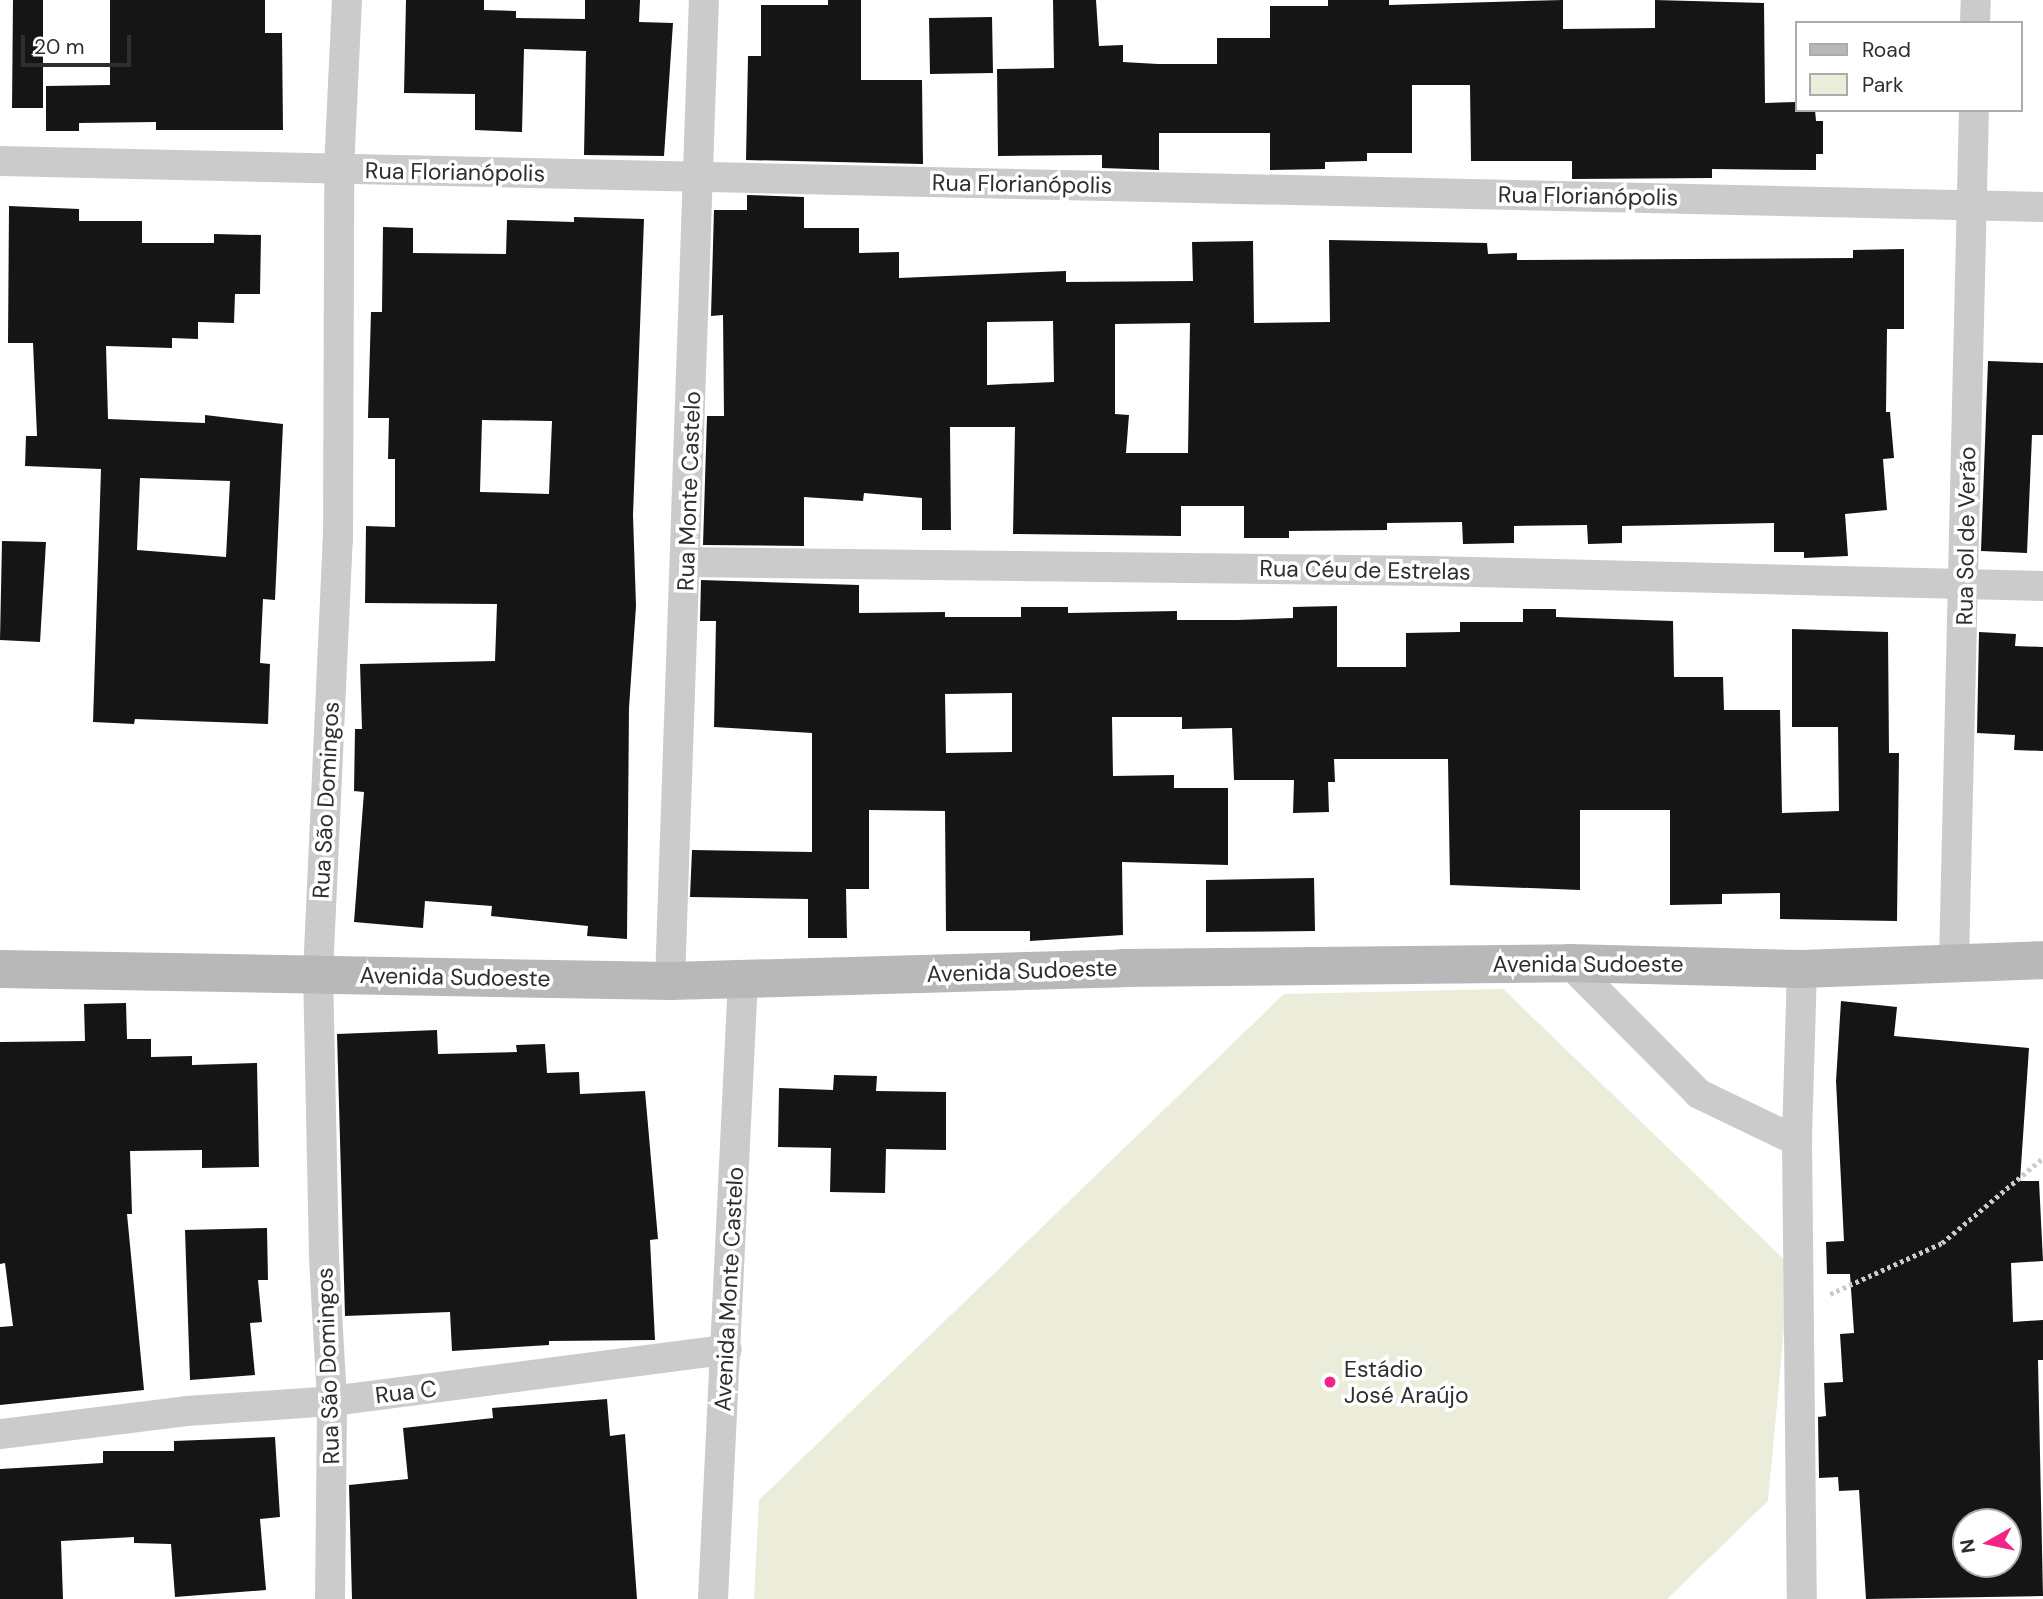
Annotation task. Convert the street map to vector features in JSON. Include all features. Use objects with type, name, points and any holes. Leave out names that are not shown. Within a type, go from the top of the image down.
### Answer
[{"type":"street","name":"Rua São Domingos","points":[[330,1599],[332,1401],[324,1256],[318,974],[338,540],[339,169],[347,0]]},
{"type":"street","name":"Rua Monte Castelo","points":[[670,981],[687,562],[704,0]]},
{"type":"street","points":[[1975,21],[1976,0]]},
{"type":"street","name":"Rua Sol de Verão","points":[[1954,962],[1966,584],[1974,112]]},
{"type":"street","name":"Rua Florianópolis","points":[[0,161],[1972,203],[2043,207]]},
{"type":"street","name":"Rua Céu de Estrelas","points":[[687,562],[1430,571],[2043,586]]},
{"type":"street","name":"Avenida Sudoeste","points":[[0,968],[670,981],[1122,968],[1569,963],[1802,969],[2043,960]]},
{"type":"street","points":[[1569,963],[1699,1094],[1797,1141]]},
{"type":"street","points":[[1802,969],[1797,1141],[1802,1599]]},
{"type":"street","name":"Avenida Monte Castelo","points":[[713,1599],[743,978]]},
{"type":"street","name":"Rua C","points":[[0,1434],[187,1411],[332,1401],[727,1350]]},
{"type":"path","points":[[1797,1308],[1942,1243],[2043,1158]]},
{"type":"green space","name":"Estádio José Araújo","points":[[1503,989],[1790,1265],[1768,1501],[1667,1599],[754,1599],[759,1500],[1284,994]]},
{"type":"building","points":[[13,0],[43,0],[43,108],[12,108]]},
{"type":"building","points":[[110,0],[265,0],[265,33],[282,33],[283,130],[156,130],[156,122],[79,123],[79,131],[46,131],[46,86],[110,85]]},
{"type":"building","points":[[406,0],[484,0],[484,10],[516,11],[516,18],[585,19],[585,0],[640,0],[639,22],[673,23],[664,156],[584,155],[586,51],[524,49],[522,132],[475,130],[475,94],[404,93]]},
{"type":"building","points":[[828,0],[861,0],[861,80],[922,80],[923,164],[746,160],[748,56],[761,56],[761,5],[828,5]]},
{"type":"building","points":[[1053,0],[1096,0],[1099,46],[1123,45],[1123,62],[1158,64],[1217,64],[1217,38],[1270,38],[1270,6],[1328,6],[1328,0],[1389,0],[1389,5],[1563,0],[1563,29],[1655,28],[1655,0],[1764,3],[1765,103],[1794,102],[1794,112],[1815,112],[1816,121],[1823,121],[1823,154],[1816,154],[1816,170],[1712,169],[1712,178],[1572,179],[1572,161],[1471,161],[1470,85],[1412,85],[1412,153],[1367,153],[1367,161],[1325,162],[1325,169],[1270,170],[1270,133],[1159,133],[1159,170],[1102,168],[1102,155],[998,156],[997,69],[1054,68]]},
{"type":"building","points":[[992,17],[993,73],[930,74],[929,18]]},
{"type":"building","points":[[747,195],[804,197],[804,228],[859,228],[859,253],[899,252],[899,278],[1066,271],[1066,282],[1193,281],[1192,242],[1253,241],[1254,323],[1330,322],[1329,240],[1487,243],[1488,254],[1517,253],[1517,260],[1853,258],[1853,250],[1904,249],[1904,329],[1887,329],[1886,412],[1890,412],[1894,458],[1883,459],[1887,510],[1845,514],[1848,556],[1804,558],[1804,552],[1774,552],[1774,523],[1622,526],[1622,543],[1588,544],[1587,525],[1514,526],[1514,543],[1463,544],[1462,522],[1387,523],[1387,530],[1289,531],[1289,538],[1244,538],[1244,506],[1181,506],[1181,536],[1013,534],[1015,427],[950,427],[951,530],[922,530],[922,498],[864,493],[863,501],[804,497],[804,546],[703,545],[707,416],[724,416],[723,315],[711,316],[714,210],[747,210]],"holes":[[[1053,321],[1054,382],[987,385],[987,322]],[[1190,323],[1188,453],[1126,453],[1129,415],[1115,414],[1115,324]]]},
{"type":"building","points":[[9,206],[79,209],[79,221],[142,221],[142,243],[214,243],[214,234],[261,235],[260,294],[235,294],[234,323],[198,322],[198,339],[172,338],[172,348],[106,346],[108,419],[205,423],[205,415],[283,424],[275,600],[263,599],[260,663],[270,664],[268,724],[135,719],[134,724],[93,722],[101,469],[25,466],[26,436],[37,436],[33,343],[8,343]],"holes":[[[140,478],[230,481],[226,557],[137,550]]]},
{"type":"building","points":[[574,217],[644,219],[633,515],[636,606],[629,708],[627,939],[587,936],[588,926],[491,916],[492,906],[425,901],[423,928],[354,922],[364,792],[354,791],[355,729],[362,729],[360,664],[495,661],[497,604],[365,603],[366,526],[395,527],[395,459],[388,459],[389,418],[368,418],[371,312],[382,312],[383,227],[413,228],[413,253],[506,254],[507,220],[574,222]],"holes":[[[482,420],[552,421],[549,494],[480,492]]]},
{"type":"building","points":[[1988,361],[2043,363],[2043,435],[2032,435],[2027,553],[1981,551]]},
{"type":"building","points":[[2,541],[46,542],[40,642],[0,640]]},
{"type":"building","points":[[701,580],[859,585],[859,613],[945,612],[945,617],[1021,617],[1021,607],[1068,607],[1068,613],[1177,611],[1177,620],[1237,620],[1293,618],[1293,607],[1337,606],[1337,667],[1406,667],[1406,633],[1460,632],[1460,622],[1523,622],[1523,609],[1556,609],[1556,617],[1673,621],[1674,677],[1723,677],[1724,710],[1780,710],[1782,813],[1839,811],[1838,727],[1792,727],[1792,629],[1888,632],[1889,753],[1899,753],[1897,921],[1780,919],[1780,893],[1722,894],[1722,904],[1670,905],[1670,810],[1580,810],[1580,890],[1450,885],[1448,759],[1334,759],[1335,782],[1328,782],[1329,812],[1293,813],[1294,780],[1234,780],[1232,728],[1182,729],[1182,717],[1112,717],[1113,776],[1174,775],[1174,788],[1228,788],[1228,865],[1122,862],[1123,935],[1030,941],[1030,931],[946,931],[945,811],[869,810],[869,889],[846,889],[847,938],[808,938],[808,899],[690,897],[692,850],[812,852],[812,733],[714,727],[716,621],[700,621]],"holes":[[[1012,693],[1012,752],[946,753],[945,694]]]},
{"type":"building","points":[[1979,632],[2016,634],[2015,646],[2043,647],[2043,751],[2014,750],[2015,735],[1977,733]]},
{"type":"building","points":[[1314,878],[1315,931],[1206,932],[1206,880]]},
{"type":"building","points":[[1841,1001],[1897,1007],[1894,1036],[2029,1048],[2020,1181],[2039,1181],[2043,1261],[2011,1263],[2013,1322],[2043,1320],[2043,1360],[2038,1360],[2043,1596],[1866,1599],[1859,1490],[1839,1491],[1838,1477],[1819,1478],[1818,1417],[1826,1416],[1824,1383],[1843,1382],[1840,1334],[1854,1333],[1850,1274],[1827,1274],[1826,1242],[1844,1241],[1836,1081]]},
{"type":"building","points":[[126,1003],[127,1039],[151,1039],[151,1057],[192,1056],[192,1065],[257,1063],[259,1167],[202,1168],[202,1150],[130,1151],[132,1214],[127,1214],[144,1390],[0,1405],[0,1327],[13,1326],[5,1263],[0,1264],[0,1042],[85,1041],[84,1004]]},
{"type":"building","points":[[437,1030],[438,1054],[517,1052],[516,1045],[545,1044],[547,1073],[579,1072],[580,1094],[645,1091],[658,1239],[650,1240],[655,1340],[549,1341],[549,1345],[452,1351],[450,1312],[345,1316],[337,1034]]},
{"type":"building","points":[[834,1075],[877,1076],[876,1091],[946,1092],[946,1150],[886,1149],[885,1193],[830,1192],[831,1148],[778,1147],[779,1088],[833,1090]]},
{"type":"building","points":[[267,1228],[268,1280],[258,1280],[262,1322],[250,1323],[255,1375],[190,1380],[185,1230]]},
{"type":"building","points":[[607,1399],[610,1436],[625,1434],[637,1599],[352,1599],[349,1485],[408,1479],[403,1428],[493,1418],[492,1408]]},
{"type":"building","points":[[275,1437],[280,1517],[260,1519],[266,1590],[175,1597],[171,1544],[134,1543],[134,1537],[61,1541],[63,1599],[0,1599],[0,1469],[103,1463],[103,1451],[174,1451],[174,1441]]},
{"type":"place","name":"Estádio José Araújo","points":[[1330,1382]]}]
